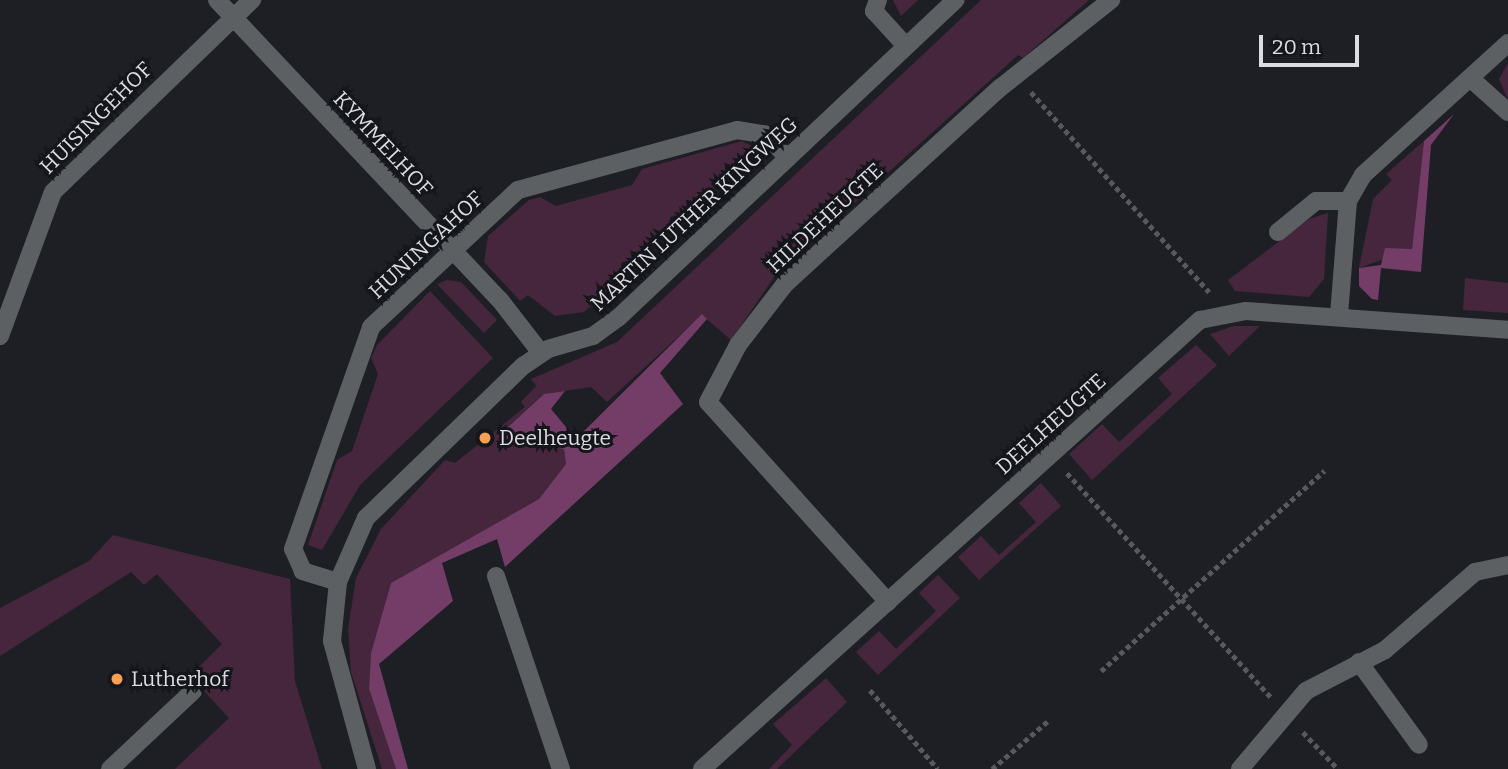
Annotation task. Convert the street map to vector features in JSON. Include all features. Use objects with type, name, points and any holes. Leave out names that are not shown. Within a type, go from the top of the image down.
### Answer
[{"type":"street","name":"KYMMELHOF","points":[[217,0],[453,251],[541,353]]},
{"type":"street","name":"HUISINGEHOF","points":[[0,336],[53,192],[252,0]]},
{"type":"street","points":[[878,0],[874,11],[906,46]]},
{"type":"street","name":"MARTIN LUTHER KINGWEG","points":[[367,769],[336,669],[338,582],[360,528],[379,503],[541,353],[610,325],[956,0]]},
{"type":"street","name":"HILDEHEUGTE","points":[[888,602],[708,402],[738,345],[785,284],[1000,88],[1019,78],[1111,0]]},
{"type":"street","points":[[1339,315],[1348,201],[1363,175],[1508,43]]},
{"type":"street","points":[[1470,78],[1508,112]]},
{"type":"street","name":"HUNINGAHOF","points":[[338,582],[303,570],[293,549],[363,342],[453,251],[518,190],[737,130],[767,135],[788,158]]},
{"type":"street","points":[[1278,232],[1316,201],[1348,201]]},
{"type":"street","points":[[0,276],[17,284]]},
{"type":"street","name":"DEELHEUGTE","points":[[702,769],[1200,320],[1223,314],[1339,315],[1508,330]]},
{"type":"street","points":[[1240,769],[1283,710],[1385,650],[1475,572],[1508,565]]},
{"type":"street","points":[[496,576],[561,769]]},
{"type":"street","points":[[1359,663],[1419,745]]},
{"type":"street","points":[[110,769],[192,691]]},
{"type":"path","points":[[1019,78],[1223,314]]},
{"type":"path","points":[[1049,455],[1338,769]]},
{"type":"path","points":[[1101,671],[1324,471]]},
{"type":"path","points":[[870,690],[938,769]]},
{"type":"path","points":[[992,769],[1049,720]]},
{"type":"shaded area","points":[[893,0],[918,0],[901,16]]},
{"type":"shaded area","points":[[981,0],[1089,0],[1023,58],[1018,55],[777,273],[731,340],[702,315],[607,402],[591,387],[544,394],[498,436],[564,449],[566,464],[539,499],[391,583],[371,653],[369,689],[396,769],[382,769],[351,672],[348,629],[356,578],[381,529],[445,460],[455,463],[525,407],[521,402],[536,386],[531,379],[617,342]]},
{"type":"shaded area","points":[[1508,63],[1508,100],[1499,79]]},
{"type":"shaded area","points":[[1454,114],[1431,145],[1421,272],[1381,268],[1378,300],[1372,299],[1359,286],[1359,268],[1381,265],[1385,248],[1412,249],[1424,141]]},
{"type":"shaded area","points":[[742,141],[758,150],[584,312],[555,316],[528,295],[520,301],[484,262],[488,236],[529,200],[540,197],[556,206],[632,185],[642,169]]},
{"type":"shaded area","points":[[1424,141],[1412,249],[1359,268],[1373,199],[1392,180],[1386,174]]},
{"type":"shaded area","points":[[1328,213],[1324,279],[1309,297],[1235,291],[1228,280],[1309,219]]},
{"type":"shaded area","points":[[1465,278],[1508,283],[1508,313],[1463,310]]},
{"type":"shaded area","points":[[447,280],[461,282],[497,320],[484,333],[437,284]]},
{"type":"shaded area","points":[[430,291],[493,358],[360,485],[322,550],[308,545],[337,460],[352,451],[378,374],[371,358],[377,345]]},
{"type":"shaded area","points":[[702,314],[707,319],[660,373],[683,404],[505,567],[497,539],[442,563],[453,601],[379,664],[408,769],[396,769],[369,689],[371,653],[391,583],[539,499],[566,464],[564,449],[497,437],[544,394],[565,391],[551,409],[576,439]]},
{"type":"shaded area","points":[[1234,326],[1260,326],[1229,356],[1210,334]]},
{"type":"shaded area","points":[[1196,345],[1217,365],[1092,480],[1069,454],[1102,424],[1119,442],[1172,394],[1158,378]]},
{"type":"shaded area","points":[[1041,483],[1061,506],[979,580],[958,557],[981,536],[999,555],[1036,522],[1019,503]]},
{"type":"shaded area","points":[[113,535],[290,579],[295,681],[322,769],[175,769],[229,718],[190,676],[222,644],[157,574],[144,585],[131,572],[0,656],[0,608],[89,561]]},
{"type":"shaded area","points":[[938,575],[960,598],[878,675],[856,652],[879,631],[896,649],[936,611],[919,593]]},
{"type":"shaded area","points":[[826,678],[847,702],[777,769],[769,769],[792,745],[773,724]]},
{"type":"place","name":"Deelheugte","points":[[485,438]]},
{"type":"place","name":"Lutherhof","points":[[117,679]]}]
